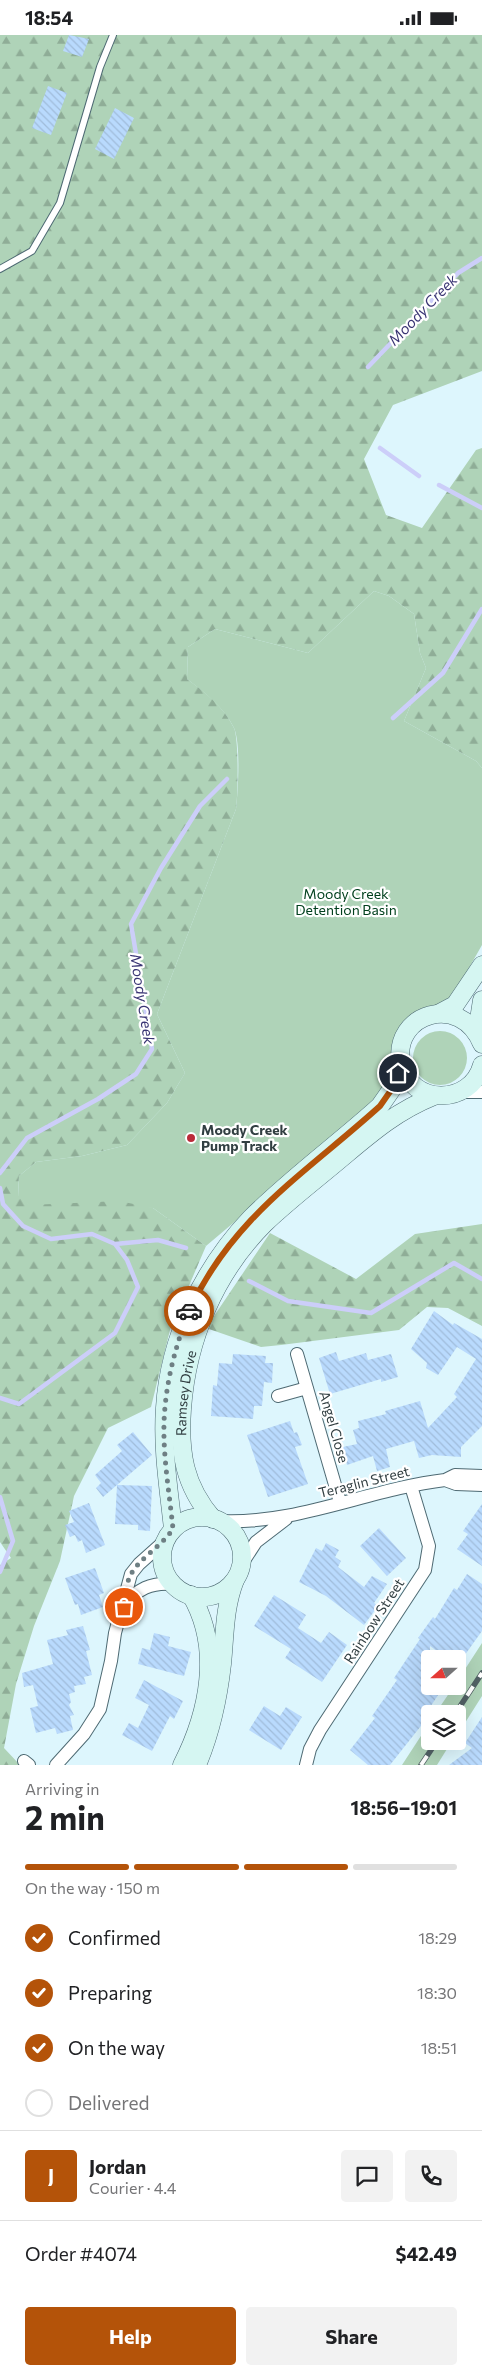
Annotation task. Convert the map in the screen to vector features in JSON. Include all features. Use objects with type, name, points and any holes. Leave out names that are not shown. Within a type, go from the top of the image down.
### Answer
[{"type":"main road","points":[[440,1013],[455,1005],[482,965]]},
{"type":"main road","points":[[480,1038],[482,1000]]},
{"type":"main road","points":[[440,1013],[461,1018],[480,1038]]},
{"type":"main road","name":"Ramsey Drive","points":[[170,1534],[164,1433],[165,1407],[178,1341],[198,1292],[213,1266],[250,1219],[380,1106],[396,1083],[401,1063],[401,1048],[405,1035],[414,1024],[426,1016],[440,1013]]},
{"type":"main road","points":[[401,1063],[405,1074],[412,1084],[434,1096]]},
{"type":"main road","points":[[461,1092],[472,1084],[482,1065]]},
{"type":"main road","name":"Ramsey Drive","points":[[216,1520],[199,1501],[188,1479],[183,1457],[181,1418],[186,1371],[212,1295],[225,1273],[247,1244],[278,1211],[395,1115],[434,1096],[448,1096],[461,1092]]},
{"type":"main road","points":[[197,1765],[212,1725],[218,1699],[227,1606],[238,1573],[241,1549],[236,1535],[216,1520],[192,1518],[170,1534],[163,1562],[166,1574],[173,1584],[190,1595],[203,1597],[215,1595],[226,1589],[238,1573]]},
{"type":"main road","points":[[182,1765],[195,1737],[205,1705],[210,1657],[208,1638],[203,1620],[190,1595]]},
{"type":"street","points":[[461,1092],[482,1092]]},
{"type":"street","name":"Angel Close","points":[[297,1354],[340,1502]]},
{"type":"street","name":"Angel Close","points":[[278,1397],[307,1388]]},
{"type":"street","name":"Teraglin Street","points":[[216,1520],[256,1522],[291,1517],[340,1502],[445,1480],[455,1475],[482,1476]]},
{"type":"street","name":"Teraglin Street","points":[[445,1480],[456,1484],[482,1485]]},
{"type":"street","name":"Rainbow Street","points":[[306,1765],[310,1749],[320,1730],[425,1569],[429,1546],[411,1486]]},
{"type":"street","name":"Teraglin Street","points":[[238,1573],[256,1542],[291,1517]]},
{"type":"street","points":[[56,1765],[84,1734],[100,1709],[115,1633],[124,1607],[131,1574],[170,1534]]},
{"type":"street","points":[[124,1607],[140,1589],[153,1585],[173,1584]]},
{"type":"lane","points":[[0,269],[32,251],[60,203],[100,67],[112,35]]},
{"type":"green space","points":[[0,35],[482,35],[482,371],[393,405],[364,459],[386,515],[422,528],[476,450],[482,448],[482,768],[476,761],[404,721],[426,668],[420,653],[414,614],[389,596],[374,591],[308,653],[215,629],[188,647],[187,679],[225,713],[234,728],[237,743],[238,780],[236,809],[157,1014],[185,1073],[167,1103],[127,1145],[82,1156],[36,1162],[19,1176],[18,1196],[30,1205],[119,1201],[153,1208],[206,1246],[170,1330],[151,1407],[108,1428],[74,1496],[60,1561],[34,1626],[16,1684],[4,1748],[20,1765],[0,1765],[0,1565],[11,1558],[0,1542]]},
{"type":"green space","name":"Moody Creek Detention Basin","points":[[374,591],[389,596],[414,614],[420,653],[426,668],[404,721],[476,761],[482,768],[482,945],[453,996],[401,1030],[385,1089],[315,1154],[206,1246],[153,1208],[29,1205],[18,1197],[19,1176],[36,1162],[82,1156],[127,1145],[167,1103],[185,1073],[157,1014],[236,809],[238,791],[238,745],[234,728],[225,713],[187,679],[188,647],[215,629],[308,653]]},
{"type":"green space","points":[[435,1031],[445,1031],[459,1039],[465,1048],[467,1058],[465,1068],[459,1077],[445,1085],[435,1085],[425,1080],[418,1073],[413,1063],[413,1053],[418,1043],[425,1036]]},
{"type":"green space","points":[[482,1224],[482,1326],[448,1308],[427,1307],[399,1330],[261,1347],[206,1328],[270,1233],[356,1279],[415,1234]]},
{"type":"green space","points":[[482,1643],[482,1696],[466,1721],[466,1705],[441,1705],[448,1695],[466,1695],[466,1668]]},
{"type":"green space","points":[[421,1736],[421,1750],[446,1750],[437,1765],[402,1765]]},
{"type":"building","points":[[69,35],[89,39],[82,57],[63,51]]},
{"type":"building","points":[[48,86],[67,93],[51,135],[32,128]]},
{"type":"building","points":[[115,108],[134,118],[114,159],[95,149]]},
{"type":"building","points":[[434,1311],[453,1325],[454,1323],[482,1339],[482,1426],[461,1447],[461,1457],[432,1455],[419,1458],[414,1441],[386,1449],[390,1467],[377,1471],[373,1456],[347,1465],[343,1447],[357,1444],[353,1430],[359,1428],[358,1421],[386,1414],[385,1411],[420,1401],[428,1428],[457,1397],[454,1394],[476,1359],[457,1347],[438,1375],[426,1368],[427,1363],[411,1349]]},
{"type":"building","points":[[336,1352],[339,1361],[366,1353],[368,1360],[391,1354],[398,1377],[381,1382],[381,1379],[330,1394],[319,1358]]},
{"type":"building","points":[[233,1354],[266,1356],[265,1363],[273,1363],[272,1383],[264,1382],[262,1406],[254,1406],[253,1419],[211,1416],[213,1385],[217,1386],[219,1363],[232,1364]]},
{"type":"building","points":[[290,1421],[294,1433],[297,1432],[302,1445],[295,1447],[308,1484],[268,1497],[247,1435]]},
{"type":"building","points":[[133,1432],[152,1455],[103,1497],[96,1488],[101,1483],[95,1475],[122,1451],[117,1445]]},
{"type":"building","points":[[117,1485],[152,1486],[150,1531],[138,1530],[138,1525],[115,1524]]},
{"type":"building","points":[[89,1503],[105,1545],[86,1553],[82,1540],[78,1542],[75,1535],[70,1537],[65,1525],[74,1522],[69,1511]]},
{"type":"building","points":[[482,1504],[482,1566],[457,1549],[468,1534],[463,1531]]},
{"type":"building","points":[[379,1528],[406,1558],[387,1576],[360,1546]]},
{"type":"building","points":[[326,1543],[339,1550],[335,1557],[341,1561],[338,1567],[364,1587],[372,1576],[387,1584],[374,1603],[378,1606],[364,1625],[326,1596],[299,1582],[316,1548],[322,1551]]},
{"type":"building","points":[[95,1568],[104,1593],[99,1595],[103,1607],[81,1615],[78,1604],[75,1605],[65,1578]]},
{"type":"building","points":[[467,1574],[482,1584],[482,1631],[466,1653],[466,1650],[436,1650],[430,1646],[430,1650],[421,1650],[421,1695],[438,1695],[432,1705],[421,1705],[421,1726],[390,1765],[368,1765],[350,1750],[375,1718],[372,1716],[397,1680],[394,1678],[420,1639],[418,1638],[433,1617],[435,1619],[454,1588],[457,1590]]},
{"type":"building","points":[[274,1595],[306,1615],[298,1628],[321,1643],[329,1632],[347,1645],[322,1682],[285,1658],[291,1649],[254,1626]]},
{"type":"building","points":[[83,1626],[90,1650],[86,1651],[92,1675],[84,1677],[86,1684],[74,1686],[75,1692],[69,1694],[71,1702],[69,1705],[74,1715],[70,1716],[73,1730],[57,1734],[55,1728],[36,1733],[30,1708],[38,1706],[33,1685],[24,1687],[22,1673],[53,1664],[47,1640],[68,1635],[66,1630]]},
{"type":"building","points":[[154,1633],[170,1637],[168,1646],[191,1652],[184,1676],[138,1664],[142,1648],[150,1650]]},
{"type":"building","points":[[144,1680],[183,1701],[174,1719],[170,1716],[152,1751],[122,1735],[129,1723],[138,1728],[149,1705],[135,1698]]},
{"type":"building","points":[[264,1706],[280,1716],[286,1707],[302,1717],[281,1750],[249,1730]]},
{"type":"building","points":[[482,1717],[482,1765],[449,1765],[472,1748],[466,1744]]},
{"type":"waterway","name":"Moody Creek","points":[[368,367],[458,273],[482,258]]},
{"type":"waterway","name":"Moody Creek","points":[[380,448],[419,476]]},
{"type":"waterway","name":"Moody Creek","points":[[439,485],[482,508]]},
{"type":"waterway","name":"Moody Creek","points":[[393,718],[443,673],[482,609]]},
{"type":"waterway","name":"Moody Creek","points":[[0,1173],[27,1138],[98,1099],[136,1074],[152,1049],[131,924],[161,868],[200,806],[227,779]]},
{"type":"waterway","name":"Moody Creek","points":[[0,1188],[3,1204],[23,1226],[51,1239],[92,1234],[115,1244],[127,1260],[138,1287],[115,1333],[19,1404],[0,1398]]},
{"type":"waterway","points":[[115,1244],[158,1240],[186,1248]]},
{"type":"waterway","points":[[249,1281],[288,1301],[371,1313],[454,1263],[482,1279]]},
{"type":"waterway","points":[[0,1497],[13,1541],[0,1572]]},
{"type":"railway","points":[[461,1705],[482,1673]]},
{"type":"railway","points":[[421,1765],[431,1750]]},
{"type":"way so far","points":[[124,1607],[131,1574],[166,1539],[173,1529],[164,1433],[165,1407],[170,1372],[178,1341],[189,1311]]},
{"type":"place","name":"Moody Creek Pump Track","points":[[191,1138]]},
{"type":"route","points":[[189,1311],[213,1266],[250,1219],[273,1197],[380,1106],[396,1083],[398,1073]]}]
